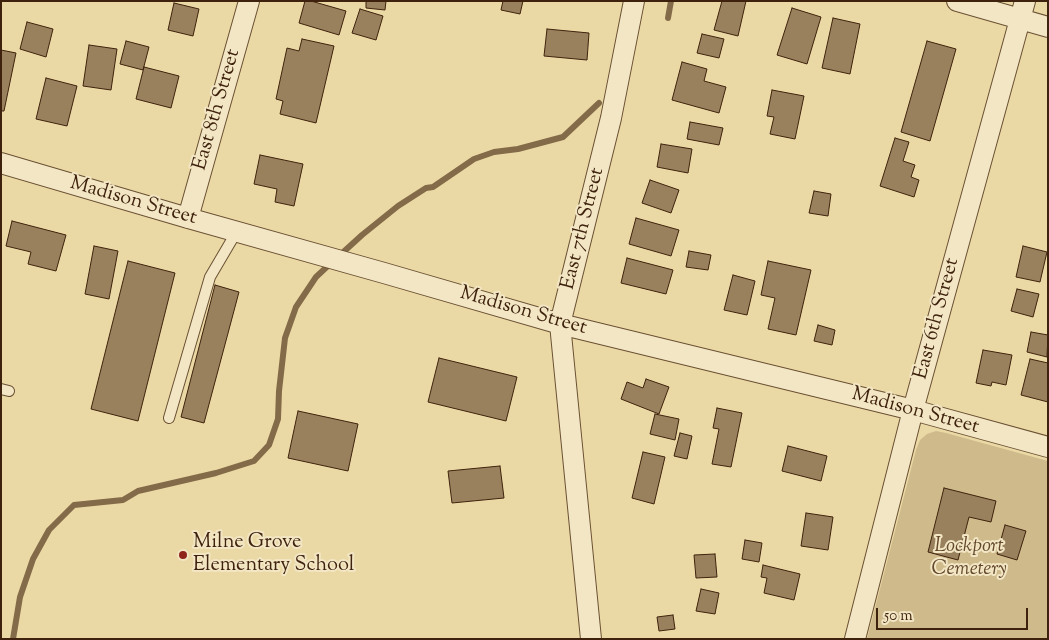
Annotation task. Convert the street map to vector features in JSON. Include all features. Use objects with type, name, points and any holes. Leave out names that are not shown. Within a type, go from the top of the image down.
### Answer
[{"type":"street","name":"East 8th Street","points":[[188,218],[248,1]]},
{"type":"street","name":"East 7th Street","points":[[591,639],[560,324],[611,118],[634,1]]},
{"type":"street","points":[[957,1],[1023,10],[1048,27]]},
{"type":"street","name":"East 6th Street","points":[[855,639],[913,410],[1023,10]]},
{"type":"street","name":"Madison Street","points":[[1,163],[560,324],[913,410],[1048,447]]},
{"type":"lane","points":[[168,418],[210,277],[236,231]]},
{"type":"green space","name":"Lockport Cemetery","points":[[936,431],[1048,461],[1048,639],[867,639],[916,450],[920,440],[927,434]]},
{"type":"building","points":[[305,1],[346,11],[339,35],[299,23]]},
{"type":"building","points":[[366,1],[386,1],[385,10],[366,8]]},
{"type":"building","points":[[503,1],[523,1],[520,14],[501,10]]},
{"type":"building","points":[[722,1],[746,1],[738,36],[714,30]]},
{"type":"building","points":[[174,3],[199,9],[193,36],[168,30]]},
{"type":"building","points":[[792,8],[821,17],[807,64],[777,55]]},
{"type":"building","points":[[360,9],[383,16],[376,40],[352,33]]},
{"type":"building","points":[[833,18],[860,24],[850,74],[822,68]]},
{"type":"building","points":[[27,22],[53,29],[46,57],[20,49]]},
{"type":"building","points":[[547,29],[589,33],[587,60],[544,56]]},
{"type":"building","points":[[702,34],[724,39],[719,58],[697,53]]},
{"type":"building","points":[[302,39],[334,46],[316,123],[280,114],[283,101],[276,99],[287,48],[299,51]]},
{"type":"building","points":[[126,41],[149,47],[143,70],[120,64]]},
{"type":"building","points":[[927,41],[956,49],[930,141],[901,132]]},
{"type":"building","points":[[89,45],[117,49],[111,90],[83,86]]},
{"type":"building","points":[[1,50],[16,53],[4,111],[1,111]]},
{"type":"building","points":[[682,62],[707,69],[704,81],[726,87],[719,113],[672,100]]},
{"type":"building","points":[[144,67],[179,76],[171,108],[136,99]]},
{"type":"building","points":[[46,78],[77,86],[67,126],[36,119]]},
{"type":"building","points":[[772,90],[804,96],[795,139],[770,134],[774,117],[767,116]]},
{"type":"building","points":[[690,122],[723,128],[719,145],[687,139]]},
{"type":"building","points":[[895,138],[909,142],[903,161],[915,165],[911,177],[919,180],[914,197],[880,186]]},
{"type":"building","points":[[661,144],[692,149],[688,173],[657,167]]},
{"type":"building","points":[[260,155],[303,164],[294,206],[275,202],[277,189],[254,184]]},
{"type":"building","points":[[650,180],[679,190],[671,213],[642,203]]},
{"type":"building","points":[[814,191],[831,194],[828,216],[809,213]]},
{"type":"building","points":[[636,218],[679,230],[671,256],[629,244]]},
{"type":"building","points":[[12,221],[66,235],[56,271],[28,264],[31,252],[6,246]]},
{"type":"building","points":[[94,246],[118,251],[109,299],[85,294]]},
{"type":"building","points":[[1023,246],[1047,252],[1040,282],[1016,277]]},
{"type":"building","points":[[689,251],[711,255],[708,270],[686,267]]},
{"type":"building","points":[[627,258],[673,270],[666,294],[621,283]]},
{"type":"building","points":[[128,261],[175,273],[138,421],[91,409]]},
{"type":"building","points":[[768,261],[811,270],[796,335],[768,329],[775,298],[761,295]]},
{"type":"building","points":[[733,275],[755,281],[747,315],[724,310]]},
{"type":"building","points":[[215,285],[239,292],[204,423],[181,417]]},
{"type":"building","points":[[1017,289],[1039,294],[1033,317],[1011,311]]},
{"type":"building","points":[[818,325],[835,330],[832,345],[814,341]]},
{"type":"building","points":[[1031,332],[1048,335],[1047,357],[1027,352]]},
{"type":"building","points":[[983,350],[1012,355],[1006,385],[992,382],[991,386],[976,383]]},
{"type":"building","points":[[439,358],[517,377],[506,421],[428,402]]},
{"type":"building","points":[[1030,359],[1048,363],[1048,402],[1021,395]]},
{"type":"building","points":[[646,379],[669,387],[659,414],[621,399],[627,382],[643,388]]},
{"type":"building","points":[[717,408],[742,413],[731,467],[712,464],[719,429],[713,428]]},
{"type":"building","points":[[298,411],[358,424],[348,471],[288,458]]},
{"type":"building","points":[[655,414],[679,419],[675,440],[650,434]]},
{"type":"building","points":[[680,433],[692,436],[687,459],[674,456]]},
{"type":"building","points":[[788,446],[827,456],[821,481],[782,471]]},
{"type":"building","points":[[643,452],[665,457],[654,504],[632,498]]},
{"type":"building","points":[[500,466],[504,498],[452,503],[448,471]]},
{"type":"building","points":[[944,488],[996,501],[991,522],[969,517],[958,560],[928,552]]},
{"type":"building","points":[[806,513],[833,517],[828,550],[801,546]]},
{"type":"building","points":[[1005,525],[1026,531],[1017,560],[997,554]]},
{"type":"building","points":[[745,540],[762,543],[759,562],[742,559]]},
{"type":"building","points":[[715,554],[717,577],[696,578],[694,555]]},
{"type":"building","points":[[763,565],[800,574],[794,600],[764,593],[767,578],[761,577]]},
{"type":"building","points":[[701,589],[719,593],[715,614],[696,611]]},
{"type":"building","points":[[673,615],[675,629],[659,631],[657,617]]},
{"type":"waterway","points":[[668,18],[671,1]]},
{"type":"waterway","points":[[339,256],[398,206],[426,188],[433,187],[474,159],[494,152],[518,149],[563,137],[599,103]]},
{"type":"waterway","points":[[13,639],[20,597],[33,559],[49,530],[74,505],[123,500],[138,491],[216,473],[254,461],[269,445],[278,419],[285,338],[296,307],[316,277],[331,263]]},
{"type":"place","name":"Milne Grove Elementary School","points":[[183,555]]}]
